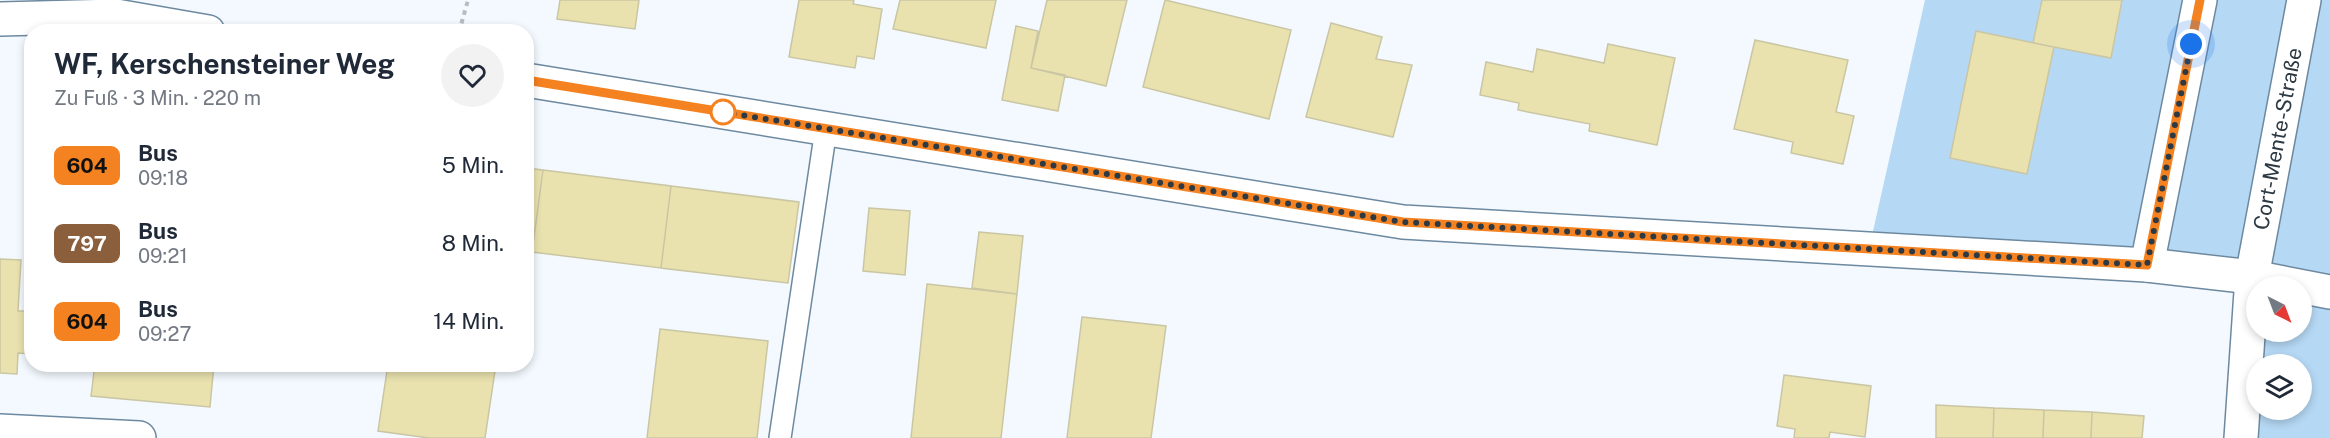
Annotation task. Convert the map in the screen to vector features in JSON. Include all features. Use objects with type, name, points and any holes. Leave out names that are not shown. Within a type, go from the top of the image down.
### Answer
[{"type":"street","points":[[2147,265],[2200,0]]},
{"type":"street","name":"Cort-Mente-Straße","points":[[2252,276],[2304,0]]},
{"type":"street","points":[[0,19],[116,16],[162,24]]},
{"type":"street","points":[[534,81],[1403,222],[2147,265],[2246,276]]},
{"type":"street","points":[[2312,289],[2330,292]]},
{"type":"street","name":"Cort-Mente-Straße","points":[[2241,438],[2248,342]]},
{"type":"street","points":[[0,431],[139,438]]},
{"type":"lane","points":[[780,438],[826,129]]},
{"type":"path","points":[[461,24],[468,0]]},
{"type":"shaded area","points":[[1925,0],[2330,0],[2330,438],[2247,438],[2253,420],[2312,420],[2312,354],[2258,354],[2260,342],[2312,342],[2312,276],[2246,276],[2246,281],[1869,249]]},
{"type":"building","points":[[560,0],[639,0],[635,29],[557,19]]},
{"type":"building","points":[[799,0],[854,0],[853,4],[882,9],[874,59],[857,56],[855,68],[789,57]]},
{"type":"building","points":[[900,0],[996,0],[986,48],[893,29]]},
{"type":"building","points":[[1047,0],[1127,0],[1106,86],[1031,68]]},
{"type":"building","points":[[1165,0],[1291,30],[1269,119],[1143,87]]},
{"type":"building","points":[[2042,0],[2122,0],[2111,58],[2033,43]]},
{"type":"building","points":[[1331,23],[1382,37],[1376,59],[1412,65],[1393,137],[1306,117]]},
{"type":"building","points":[[1016,26],[1038,31],[1031,68],[1065,75],[1058,111],[1002,100]]},
{"type":"building","points":[[1976,31],[2054,47],[2027,174],[1950,158]]},
{"type":"building","points":[[1755,40],[1848,60],[1836,112],[1854,116],[1843,164],[1791,153],[1793,142],[1734,129]]},
{"type":"building","points":[[1608,44],[1675,58],[1657,145],[1589,131],[1590,124],[1518,110],[1519,103],[1480,95],[1486,62],[1533,72],[1537,49],[1604,63]]},
{"type":"building","points":[[534,169],[543,170],[534,237]]},
{"type":"building","points":[[543,170],[671,186],[661,268],[534,252]]},
{"type":"building","points":[[671,186],[799,202],[788,283],[661,268]]},
{"type":"building","points":[[869,208],[910,211],[905,275],[863,271]]},
{"type":"building","points":[[979,232],[1023,236],[1017,294],[972,288]]},
{"type":"building","points":[[0,259],[21,260],[18,311],[24,311],[24,353],[18,353],[17,374],[0,373]]},
{"type":"building","points":[[927,284],[1017,294],[1001,438],[911,438]]},
{"type":"building","points":[[1082,317],[1166,326],[1151,438],[1067,438]]},
{"type":"building","points":[[660,329],[768,341],[757,438],[647,438]]},
{"type":"building","points":[[94,372],[213,372],[210,407],[91,396]]},
{"type":"building","points":[[387,372],[495,372],[485,438],[429,438],[378,431]]},
{"type":"building","points":[[1784,375],[1871,386],[1865,437],[1830,432],[1829,438],[1794,438],[1795,429],[1777,426]]},
{"type":"building","points":[[1936,405],[1994,408],[1993,438],[1936,438]]},
{"type":"building","points":[[1994,408],[2044,410],[2043,438],[1993,438]]},
{"type":"building","points":[[2044,410],[2092,412],[2091,438],[2043,438]]},
{"type":"building","points":[[2092,412],[2144,416],[2142,438],[2091,438]]},
{"type":"bus line","name":"604","points":[[534,81],[1403,222],[2147,265],[2200,0]]},
{"type":"route","points":[[723,112],[1403,222],[2147,265],[2191,44]]}]
